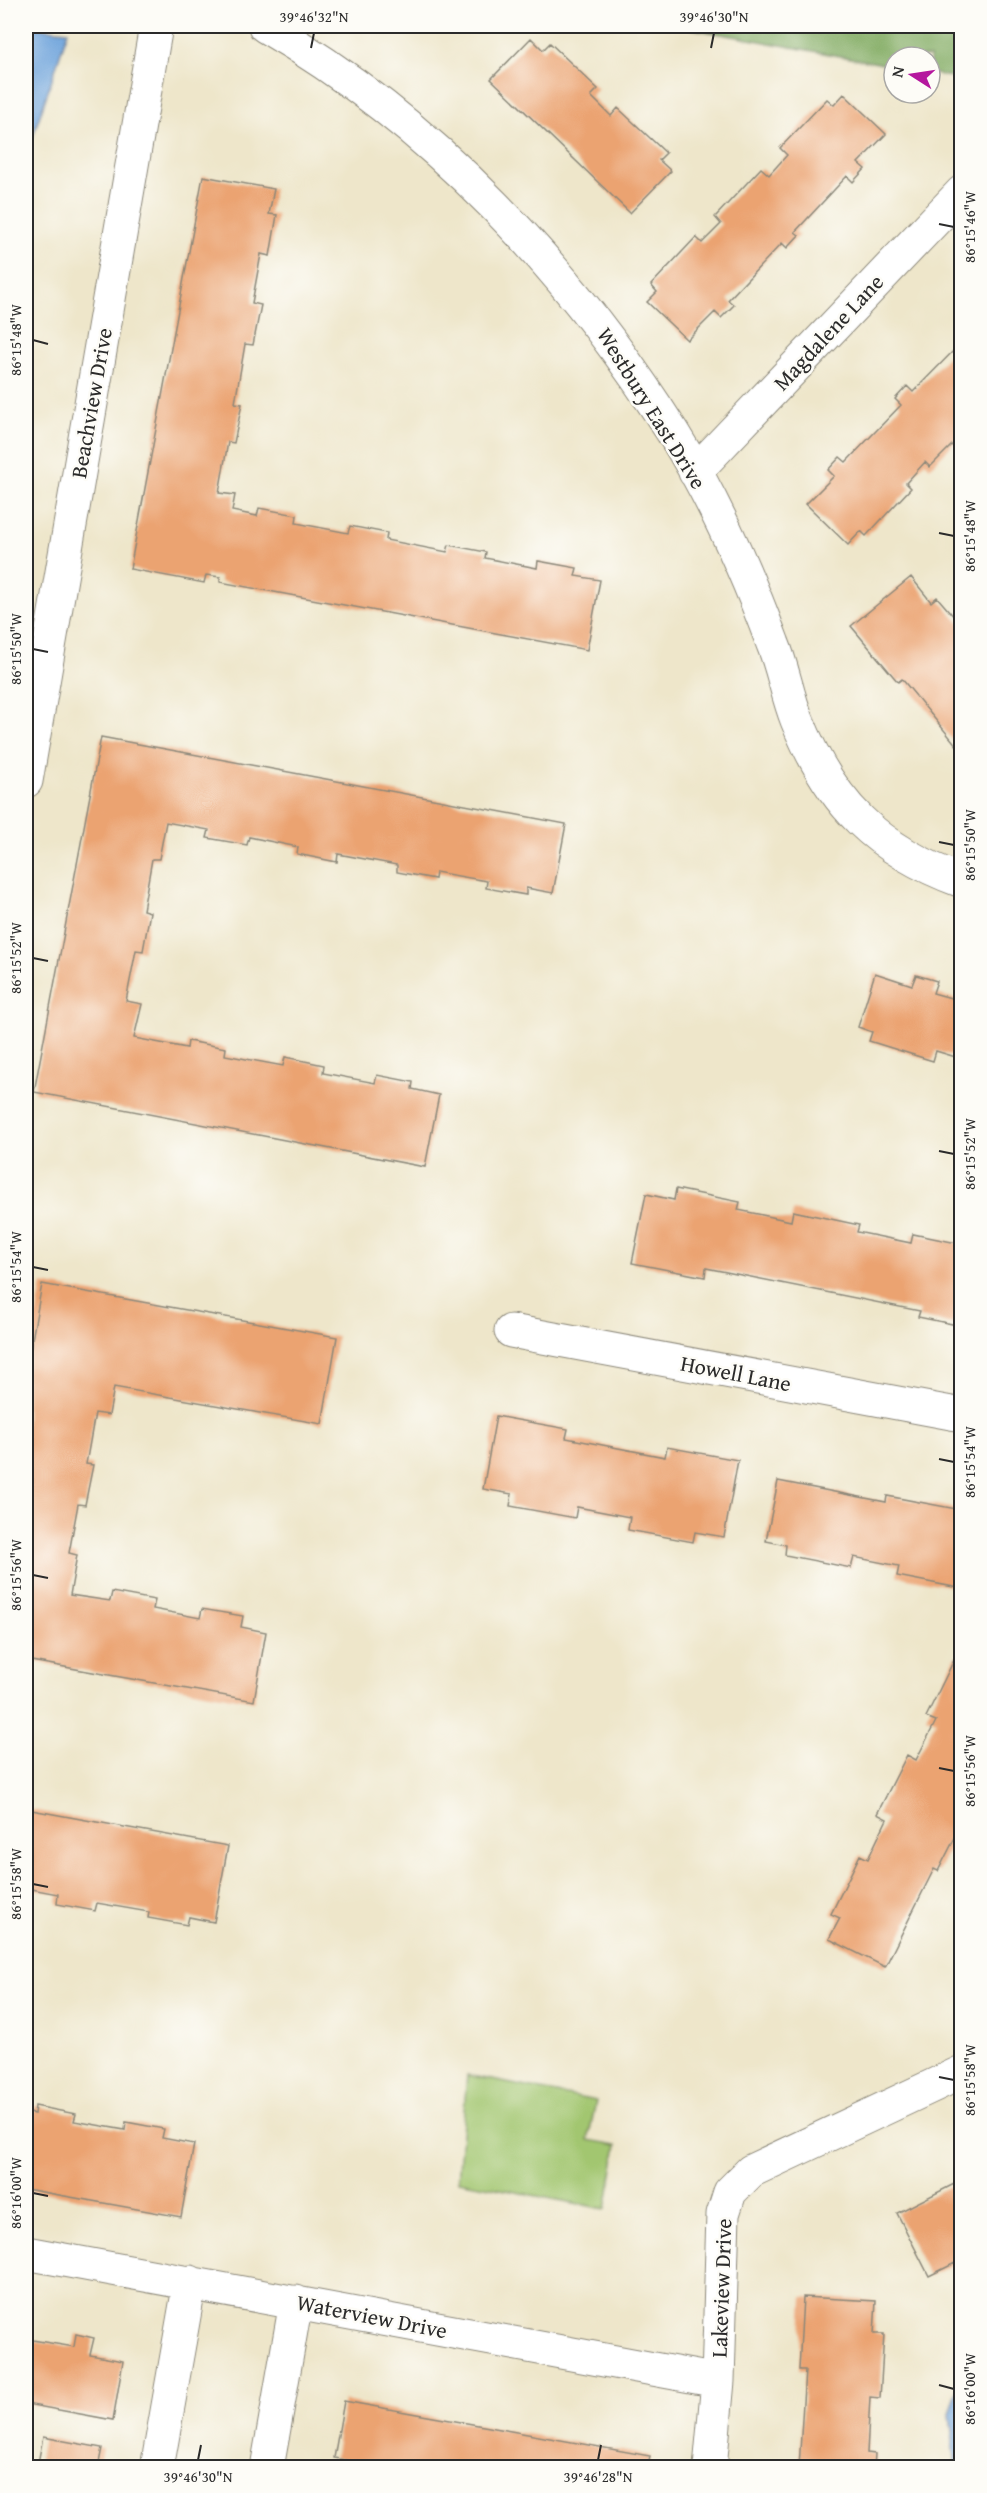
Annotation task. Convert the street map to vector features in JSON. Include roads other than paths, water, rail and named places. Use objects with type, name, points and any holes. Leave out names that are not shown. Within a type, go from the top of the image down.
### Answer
[{"type":"street","name":"Beachview Drive","points":[[26,781],[156,26]]},
{"type":"street","name":"Westbury East Drive","points":[[265,26],[333,68],[454,166],[523,234],[598,322],[674,435],[738,555],[774,645],[796,718],[832,790],[874,835],[926,868],[962,881]]},
{"type":"street","name":"Magdalene Lane","points":[[695,472],[962,192]]},
{"type":"street","name":"Howell Lane","points":[[512,1330],[962,1415]]},
{"type":"street","name":"Lakeview Drive","points":[[710,2468],[718,2381],[723,2214],[730,2192],[739,2180],[751,2171],[962,2072]]},
{"type":"street","name":"Waterview Drive","points":[[26,2253],[718,2381]]},
{"type":"street","points":[[157,2468],[190,2282]]},
{"type":"street","points":[[267,2468],[296,2302]]},
{"type":"water","points":[[26,27],[68,31],[26,157]]},
{"type":"water","points":[[961,2377],[961,2467],[956,2467],[950,2414]]}]
